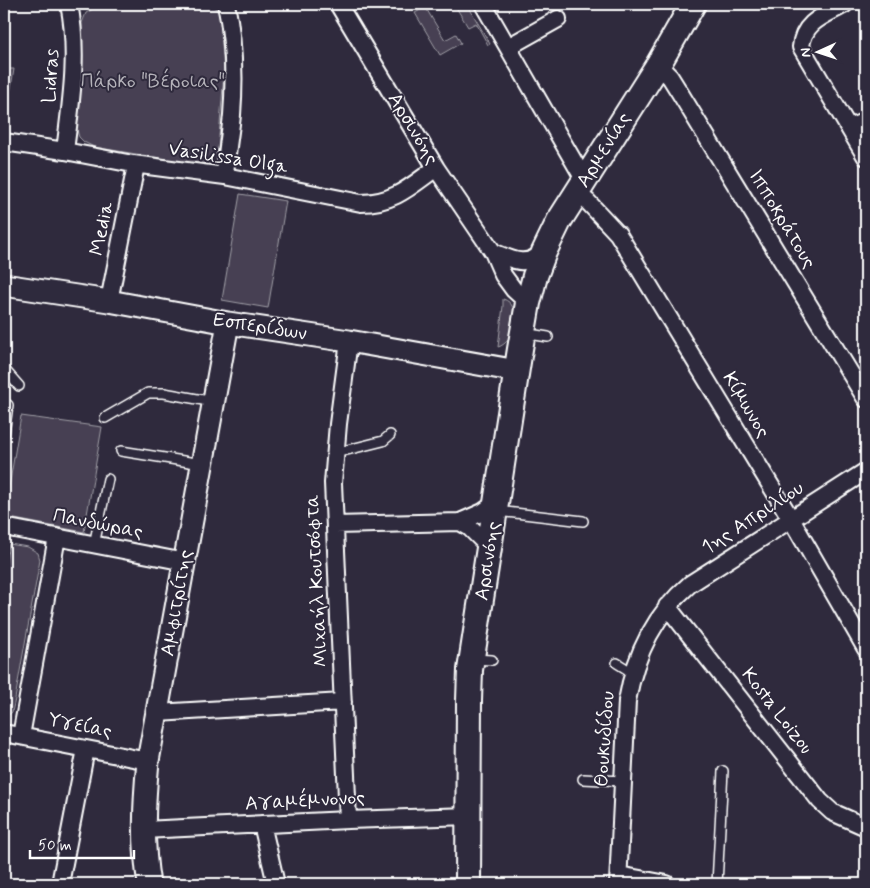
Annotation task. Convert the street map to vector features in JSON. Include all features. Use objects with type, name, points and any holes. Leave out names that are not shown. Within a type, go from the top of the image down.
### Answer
[{"type":"main road","name":"Αρμενίας","points":[[528,302],[544,252],[560,221],[658,65],[693,4]]},
{"type":"main road","name":"Αρσινόης","points":[[468,884],[469,701],[482,660],[490,548],[528,302]]},
{"type":"street","name":"Lidras","points":[[65,151],[73,91],[74,62],[74,27],[69,4]]},
{"type":"street","points":[[225,176],[232,117],[234,65],[232,33],[226,4]]},
{"type":"street","name":"Αρσινόης","points":[[340,4],[436,168],[492,252],[502,275],[514,290],[528,302]]},
{"type":"street","name":"Κίμωνος","points":[[483,4],[508,47],[588,202],[618,234],[791,520],[866,649]]},
{"type":"street","points":[[845,4],[813,22],[806,29],[801,47],[866,157]]},
{"type":"street","points":[[508,47],[558,19]]},
{"type":"street","name":"Ιπποκράτους","points":[[658,65],[670,77],[680,93],[866,399]]},
{"type":"street","points":[[850,128],[866,121]]},
{"type":"street","name":"Vasilissa Olga","points":[[4,142],[65,151],[136,165],[225,176],[361,203],[374,203],[397,195],[436,168]]},
{"type":"street","name":"Media","points":[[109,301],[136,165]]},
{"type":"street","points":[[492,252],[518,262],[527,262],[544,252]]},
{"type":"street","name":"Εσπερίδων","points":[[4,285],[109,301],[228,323],[350,340],[517,371]]},
{"type":"street","name":"Αμφιτρίτης","points":[[149,884],[144,853],[143,830],[148,761],[228,323]]},
{"type":"street","name":"Μιχαήλ Κουτσόφτα","points":[[348,820],[333,483],[335,453],[350,340]]},
{"type":"street","name":"1ης Απριλίου","points":[[667,606],[690,584],[866,471]]},
{"type":"street","points":[[335,525],[460,522],[497,506]]},
{"type":"street","points":[[460,522],[470,528],[490,548]]},
{"type":"street","name":"Πανδώρας","points":[[4,530],[57,537],[185,562]]},
{"type":"street","points":[[21,736],[57,537]]},
{"type":"street","name":"Θουκυδίδου","points":[[619,879],[627,701],[633,672],[640,652],[650,630],[667,606]]},
{"type":"street","name":"Kosta Loizou","points":[[667,606],[820,801],[832,812],[866,827]]},
{"type":"street","points":[[157,713],[343,702]]},
{"type":"street","name":"Υγείας","points":[[4,733],[148,761]]},
{"type":"street","points":[[60,884],[86,749]]},
{"type":"street","name":"Αγαμέμνονος","points":[[143,830],[469,816]]},
{"type":"street","points":[[262,824],[276,884]]},
{"type":"street","points":[[619,879],[667,884]]},
{"type":"lane","points":[[523,333],[548,337]]},
{"type":"lane","points":[[4,369],[19,386]]},
{"type":"lane","points":[[106,418],[148,393],[214,402]]},
{"type":"lane","points":[[4,434],[8,405]]},
{"type":"lane","points":[[335,453],[383,442],[390,436]]},
{"type":"lane","points":[[121,451],[203,464]]},
{"type":"lane","points":[[94,544],[108,479]]},
{"type":"lane","points":[[497,506],[583,521]]},
{"type":"lane","points":[[617,662],[633,672]]},
{"type":"lane","points":[[717,884],[723,770]]},
{"type":"lane","points":[[583,779],[623,781]]},
{"type":"green space","name":"Πάρκο \"Βέροιας\"","points":[[212,4],[220,15],[224,73],[218,150],[212,159],[206,162],[196,164],[94,147],[79,137],[76,127],[81,78],[82,23],[86,13],[98,6]]},
{"type":"green space","points":[[431,4],[437,4],[427,10],[445,40],[456,34],[461,43],[440,55],[415,13]]},
{"type":"green space","points":[[454,4],[467,4],[490,44],[488,45],[476,23],[468,27]]},
{"type":"green space","points":[[4,69],[14,69],[4,131]]},
{"type":"green space","points":[[240,194],[286,201],[268,308],[222,300]]},
{"type":"green space","points":[[503,299],[509,302],[515,315],[509,339],[498,347],[503,306]]},
{"type":"green space","points":[[21,416],[102,427],[84,532],[4,517]]},
{"type":"green space","points":[[9,544],[28,547],[38,553],[40,560],[15,699],[12,712],[4,719],[4,573]]}]
